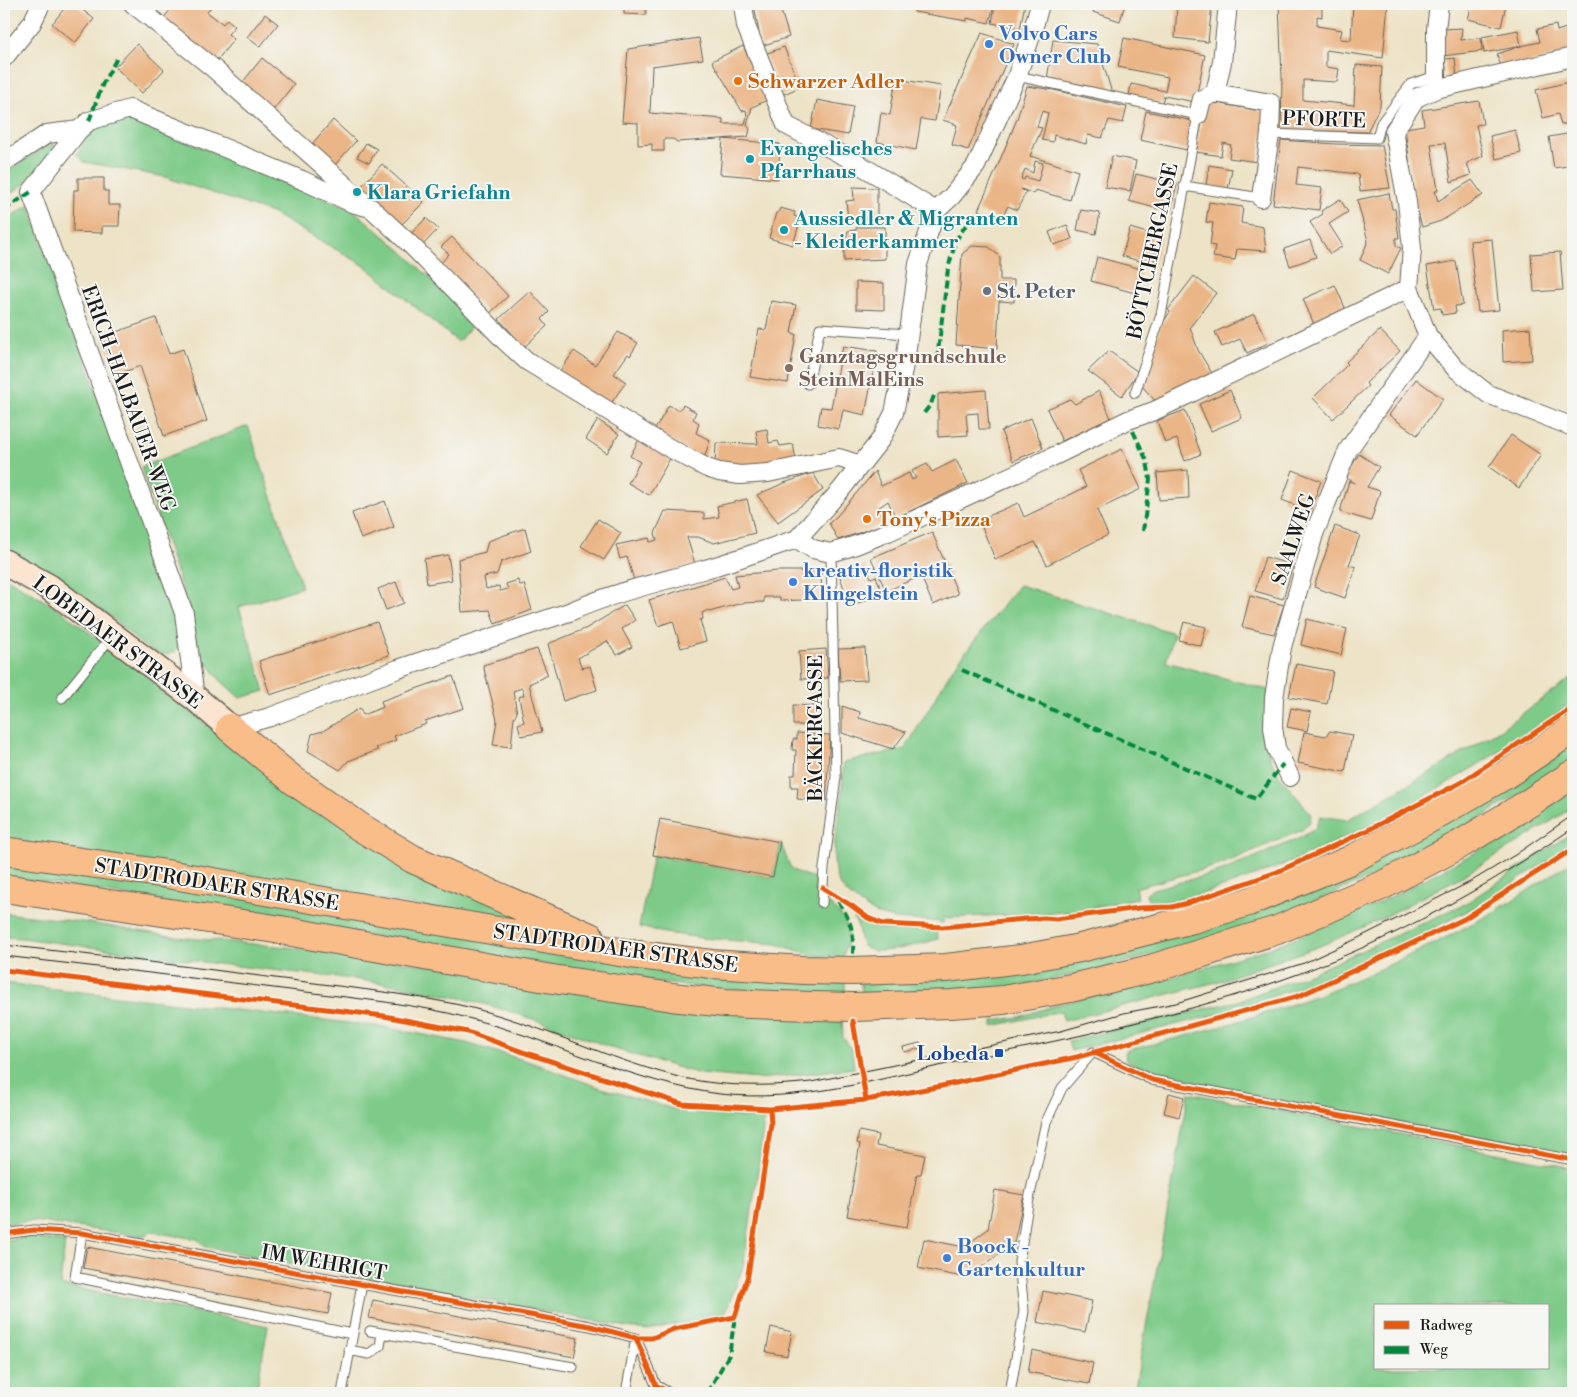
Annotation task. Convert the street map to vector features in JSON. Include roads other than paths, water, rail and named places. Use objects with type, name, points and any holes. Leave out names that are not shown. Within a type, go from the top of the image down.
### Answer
[{"type":"main road","name":"LOBEDAER STRASSE","points":[[4,562],[49,587],[195,698],[230,728]]},
{"type":"main road","points":[[230,728],[293,780],[360,827],[413,859],[631,954]]},
{"type":"main road","name":"STADTRODAER STRASSE","points":[[4,851],[167,874],[631,954],[712,964],[803,970],[861,971],[946,968],[1021,959],[1089,946],[1193,919],[1248,902],[1348,860],[1427,820],[1505,774],[1573,729]]},
{"type":"main road","name":"STADTRODAER STRASSE","points":[[4,888],[276,929],[555,979],[672,997],[724,1003],[797,1006],[853,1007],[960,1004],[1003,1000],[1080,986],[1154,968],[1277,930],[1390,882],[1459,845],[1530,803],[1573,774]]},
{"type":"street","points":[[4,58],[32,23],[41,4]]},
{"type":"street","points":[[133,4],[213,68],[412,246],[527,361],[687,458],[718,472],[740,475],[768,473],[839,458],[861,464]]},
{"type":"street","points":[[743,4],[746,26],[786,125],[852,160],[936,211]]},
{"type":"street","points":[[230,728],[270,717],[398,669],[569,612],[621,592],[703,570],[797,539],[840,491],[881,439],[894,413],[902,375],[918,264],[936,211],[952,196],[976,166],[1017,76],[1040,4]]},
{"type":"street","points":[[1215,93],[1222,62],[1228,4]]},
{"type":"street","points":[[1436,83],[1436,29],[1439,4]]},
{"type":"street","points":[[1573,57],[1436,83],[1416,98],[1394,131],[1407,202],[1412,248],[1409,288],[1428,336],[1455,368],[1488,394],[1573,428]]},
{"type":"street","points":[[1198,115],[1202,99],[1215,93],[1271,103],[1270,134],[1261,198]]},
{"type":"street","points":[[4,162],[47,134],[79,130],[89,121],[130,110],[302,180],[352,203],[370,208]]},
{"type":"street","name":"ERICH-HALBAUER-WEG","points":[[79,130],[31,192],[184,613],[195,698]]},
{"type":"street","points":[[797,539],[813,549],[831,553],[888,532],[1048,459],[1128,420],[1154,411],[1409,288]]},
{"type":"street","name":"SAALWEG","points":[[1290,778],[1276,748],[1273,727],[1274,698],[1282,647],[1314,534],[1348,450],[1428,336]]},
{"type":"lane","points":[[1017,76],[1198,115]]},
{"type":"lane","name":"PFORTE","points":[[1270,134],[1377,138],[1381,124],[1411,84],[1436,83]]},
{"type":"lane","name":"BÖTTCHERGASSE","points":[[1135,393],[1161,315],[1198,115]]},
{"type":"lane","points":[[1184,186],[1261,198]]},
{"type":"lane","points":[[808,384],[820,328],[908,334]]},
{"type":"lane","name":"BÄCKERGASSE","points":[[822,903],[824,868],[836,777],[831,553]]},
{"type":"lane","points":[[62,698],[113,635]]},
{"type":"lane","points":[[1010,1393],[1024,1311],[1019,1262],[1028,1204],[1046,1122],[1062,1088],[1093,1052],[1152,1080],[1573,1160]]},
{"type":"lane","name":"IM WEHRIGT","points":[[4,1234],[34,1230],[82,1233],[590,1326],[636,1338]]},
{"type":"lane","points":[[82,1233],[75,1277],[352,1334]]},
{"type":"lane","points":[[342,1393],[362,1284]]},
{"type":"lane","points":[[370,1331],[573,1367]]},
{"type":"lane","points":[[349,1350],[369,1354],[380,1346],[382,1334]]},
{"type":"lane","points":[[626,1393],[636,1338]]},
{"type":"lane","points":[[636,1338],[656,1385],[669,1393]]},
{"type":"tram line","points":[[4,945],[207,969],[433,1000],[511,1019],[620,1059],[692,1080],[743,1085],[794,1084],[1061,1031],[1124,1013],[1176,1003],[1304,963],[1470,882],[1515,855],[1573,815]]},
{"type":"tram line","points":[[4,956],[268,987],[429,1009],[500,1027],[656,1081],[720,1094],[779,1095],[839,1088],[1085,1034],[1171,1014],[1256,989],[1334,960],[1405,928],[1508,871],[1573,828]]},
{"type":"place","name":"Volvo Cars Owner Club","points":[[989,44]]},
{"type":"place","name":"Schwarzer Adler","points":[[738,81]]},
{"type":"place","name":"Evangelisches Pfarrhaus","points":[[750,159]]},
{"type":"place","name":"Klara Griefahn","points":[[357,192]]},
{"type":"place","name":"Aussiedler & Migranten - Kleiderkammer","points":[[784,230]]},
{"type":"place","name":"St. Peter","points":[[987,291]]},
{"type":"place","name":"Ganztagsgrundschule SteinMalEins","points":[[789,368]]},
{"type":"place","name":"Tony's Pizza","points":[[867,519]]},
{"type":"place","name":"kreativ-floristik Klingelstein","points":[[793,582]]},
{"type":"place","name":"Lobeda","points":[[999,1053]]},
{"type":"place","name":"Boock - Gartenkultur","points":[[947,1258]]}]
